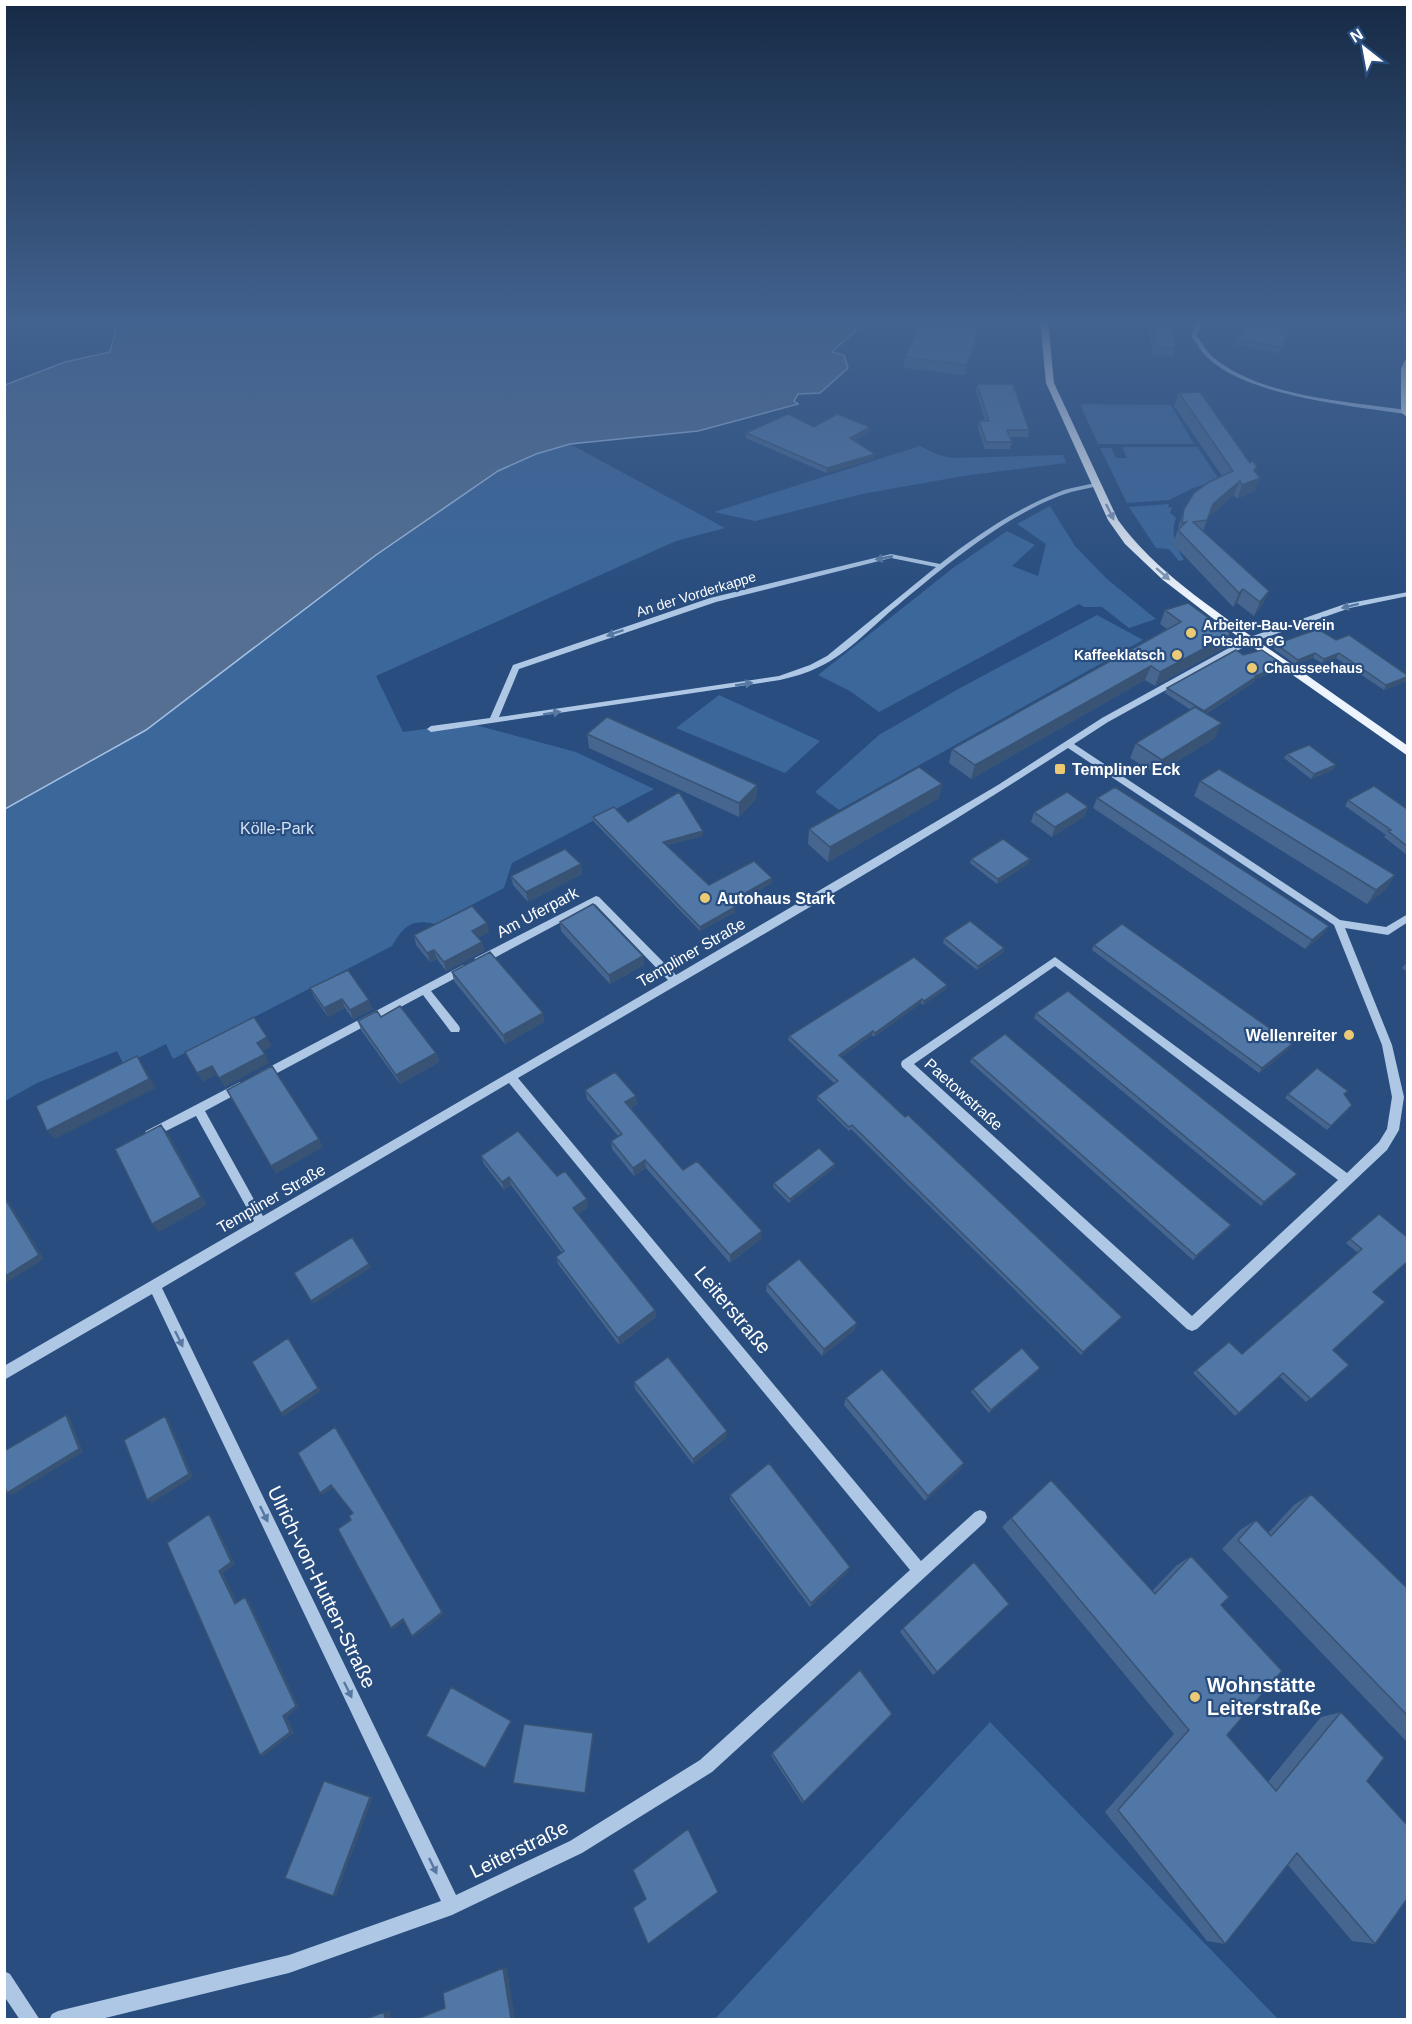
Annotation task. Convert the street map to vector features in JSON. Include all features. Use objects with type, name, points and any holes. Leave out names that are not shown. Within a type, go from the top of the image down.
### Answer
[{"type":"main road","points":[[1064,414],[1113,520],[1129,542],[1186,594],[1407,752]]},
{"type":"street","points":[[431,729],[780,678],[823,662],[941,566],[1007,522],[1054,496],[1078,487],[1096,485]]},
{"type":"street","name":"An der Vorderkappe","points":[[494,718],[516,667],[527,663],[714,600],[891,556],[941,566]]},
{"type":"street","name":"Templiner Straße","points":[[4,1374],[675,981],[1001,787],[1106,720],[1250,640],[1348,606],[1407,594]]},
{"type":"street","points":[[1068,744],[1338,923],[1388,931],[1407,917]]},
{"type":"street","name":"Am Uferpark","points":[[138,1141],[596,899],[675,981]]},
{"type":"street","name":"Paetowstraße","points":[[1338,923],[1387,1045],[1398,1097],[1393,1130],[1383,1146],[1347,1180],[1192,1325],[906,1064],[1055,961],[1347,1180]]},
{"type":"street","points":[[425,990],[455,1029]]},
{"type":"street","name":"Leiterstraße","points":[[510,1077],[921,1572]]},
{"type":"street","points":[[198,1109],[261,1223]]},
{"type":"street","name":"Ulrich-von-Hutten-Straße","points":[[154,1286],[452,1906]]},
{"type":"street","name":"Leiterstraße","points":[[58,2019],[289,1964],[452,1906],[576,1847],[706,1766],[980,1517]]},
{"type":"street","points":[[4,1980],[31,2019]]},
{"type":"green space","points":[[1085,414],[1177,414],[1194,444],[1098,444]]},
{"type":"green space","name":"Kölle-Park","points":[[570,444],[725,528],[676,541],[376,676],[403,732],[468,723],[576,752],[654,789],[512,863],[504,888],[435,924],[414,923],[404,929],[392,946],[173,1059],[166,1044],[124,1065],[117,1051],[37,1083],[5,1101],[4,809],[146,730],[376,555],[498,471],[536,454]]},
{"type":"green space","points":[[920,446],[951,458],[1063,455],[1066,463],[963,476],[862,494],[755,521],[714,512]]},
{"type":"green space","points":[[1122,447],[1197,447],[1219,479],[1169,500],[1127,503],[1100,448],[1111,448],[1116,458],[1127,458]]},
{"type":"green space","points":[[1169,504],[1168,507],[1172,508],[1170,513],[1176,518],[1175,540],[1184,560],[1179,561],[1169,549],[1156,548],[1129,507]]},
{"type":"green space","points":[[1050,506],[1075,546],[1107,579],[1156,619],[1129,628],[1102,607],[1084,607],[1079,604],[879,712],[850,691],[818,675],[953,568],[1007,531],[1035,545],[1012,566],[1038,576],[1046,544],[1017,524]]},
{"type":"green space","points":[[1097,615],[1143,640],[839,810],[815,792],[879,735],[960,688]]},
{"type":"green space","points":[[719,695],[820,741],[785,773],[676,728]]},
{"type":"green space","points":[[990,1722],[1278,2019],[715,2019]]},
{"type":"shaded area","points":[[5,414],[759,414],[698,431],[570,444],[536,454],[498,471],[376,555],[146,730],[5,809]]},
{"type":"building","points":[[787,414],[814,427],[838,414],[870,427],[850,438],[875,454],[827,468],[746,433]]},
{"type":"building","points":[[987,414],[1024,414],[1029,430],[1007,430],[1012,442],[986,442],[979,421],[989,421]]},
{"type":"building","points":[[1194,414],[1216,414],[1250,463],[1253,461],[1257,467],[1254,470],[1260,478],[1242,485],[1240,481],[1213,504],[1207,520],[1193,522],[1269,591],[1260,602],[1243,589],[1239,593],[1178,530],[1186,522],[1182,523],[1184,509],[1194,493],[1209,482],[1233,471]]},
{"type":"building","points":[[1188,603],[1231,634],[1160,672],[1151,666],[975,765],[952,749],[1181,622],[1165,610]]},
{"type":"building","points":[[1318,629],[1336,640],[1349,635],[1407,677],[1386,685],[1339,653],[1324,659],[1315,653],[1298,660],[1276,644]]},
{"type":"building","points":[[1236,650],[1243,655],[1262,650],[1284,665],[1255,676],[1204,711],[1167,688]]},
{"type":"building","points":[[1195,707],[1222,723],[1162,760],[1136,743]]},
{"type":"building","points":[[607,717],[757,785],[739,803],[587,734]]},
{"type":"building","points":[[1309,745],[1336,765],[1314,774],[1287,754]]},
{"type":"building","points":[[919,767],[942,784],[830,847],[809,829]]},
{"type":"building","points":[[1219,769],[1395,875],[1376,890],[1200,781]]},
{"type":"building","points":[[1374,786],[1407,809],[1407,846],[1388,831],[1391,830],[1348,800]]},
{"type":"building","points":[[1115,787],[1329,926],[1312,940],[1097,798]]},
{"type":"building","points":[[679,792],[703,831],[663,842],[709,885],[754,861],[772,878],[729,902],[735,907],[700,927],[593,817],[614,807],[628,822]]},
{"type":"building","points":[[1067,792],[1088,807],[1055,827],[1034,812]]},
{"type":"building","points":[[1003,839],[1030,859],[998,879],[971,859]]},
{"type":"building","points":[[565,849],[581,864],[526,892],[511,876]]},
{"type":"building","points":[[593,904],[643,956],[609,975],[560,922]]},
{"type":"building","points":[[472,906],[487,923],[472,931],[482,942],[444,962],[434,950],[427,953],[414,935]]},
{"type":"building","points":[[970,921],[1004,948],[978,966],[944,938]]},
{"type":"building","points":[[1122,924],[1292,1044],[1262,1068],[1094,945]]},
{"type":"building","points":[[490,952],[543,1013],[503,1035],[452,972]]},
{"type":"building","points":[[914,957],[947,985],[924,1001],[922,999],[875,1033],[873,1031],[839,1055],[905,1117],[908,1115],[1122,1317],[1083,1352],[852,1125],[849,1127],[817,1096],[838,1081],[789,1036]]},
{"type":"building","points":[[348,970],[369,1000],[350,1010],[342,999],[324,1008],[310,988]]},
{"type":"building","points":[[1068,991],[1297,1174],[1264,1202],[1036,1013]]},
{"type":"building","points":[[400,1006],[436,1053],[396,1075],[358,1021],[377,1011],[381,1017]]},
{"type":"building","points":[[254,1017],[267,1037],[257,1043],[265,1054],[219,1078],[212,1066],[197,1073],[185,1052]]},
{"type":"building","points":[[1005,1034],[1231,1225],[1196,1256],[972,1058]]},
{"type":"building","points":[[137,1056],[149,1079],[47,1131],[36,1106]]},
{"type":"building","points":[[272,1066],[319,1139],[271,1166],[227,1090]]},
{"type":"building","points":[[1317,1068],[1348,1091],[1344,1094],[1352,1105],[1331,1126],[1288,1094]]},
{"type":"building","points":[[615,1072],[636,1096],[625,1102],[683,1170],[697,1161],[762,1231],[730,1255],[645,1160],[633,1168],[611,1141],[622,1134],[585,1090]]},
{"type":"building","points":[[161,1125],[201,1197],[152,1224],[115,1149]]},
{"type":"building","points":[[518,1131],[557,1176],[565,1171],[587,1199],[573,1208],[655,1310],[618,1338],[556,1257],[564,1251],[509,1177],[502,1182],[481,1156]]},
{"type":"building","points":[[819,1148],[835,1164],[790,1199],[774,1183]]},
{"type":"building","points":[[4,1197],[39,1255],[4,1277]]},
{"type":"building","points":[[1379,1214],[1407,1237],[1407,1262],[1373,1292],[1385,1302],[1333,1350],[1349,1365],[1311,1399],[1283,1373],[1239,1413],[1196,1370],[1229,1342],[1242,1354],[1362,1249],[1350,1239]]},
{"type":"building","points":[[352,1237],[369,1264],[311,1301],[294,1273]]},
{"type":"building","points":[[799,1259],[857,1323],[824,1349],[767,1284]]},
{"type":"building","points":[[288,1338],[318,1388],[281,1413],[252,1362]]},
{"type":"building","points":[[1022,1348],[1040,1368],[991,1410],[973,1389]]},
{"type":"building","points":[[668,1357],[727,1431],[693,1459],[634,1382]]},
{"type":"building","points":[[882,1369],[964,1463],[928,1496],[846,1398]]},
{"type":"building","points":[[66,1415],[79,1449],[7,1493],[4,1485],[4,1451]]},
{"type":"building","points":[[165,1416],[189,1474],[147,1500],[124,1440]]},
{"type":"building","points":[[335,1427],[442,1612],[412,1636],[403,1619],[391,1628],[338,1529],[351,1520],[349,1516],[353,1513],[331,1485],[320,1493],[298,1453]]},
{"type":"building","points":[[769,1463],[850,1567],[811,1603],[730,1495]]},
{"type":"building","name":"Wohnstätte Leiterstraße","points":[[1051,1480],[1155,1594],[1191,1556],[1229,1597],[1221,1605],[1282,1671],[1227,1735],[1276,1791],[1341,1712],[1384,1758],[1367,1781],[1407,1825],[1407,1899],[1375,1944],[1297,1853],[1225,1944],[1118,1810],[1189,1730],[1011,1518]]},
{"type":"building","points":[[1311,1494],[1407,1588],[1407,1715],[1238,1540],[1256,1520],[1271,1536]]},
{"type":"building","points":[[209,1514],[231,1562],[219,1571],[235,1604],[245,1597],[296,1706],[283,1716],[290,1732],[260,1755],[167,1543]]},
{"type":"building","points":[[974,1562],[1009,1604],[937,1672],[903,1628]]},
{"type":"building","points":[[860,1670],[892,1714],[804,1802],[772,1753]]},
{"type":"building","points":[[451,1687],[511,1721],[485,1768],[426,1736]]},
{"type":"building","points":[[524,1724],[593,1733],[585,1793],[513,1783]]},
{"type":"building","points":[[324,1781],[370,1797],[333,1896],[285,1878]]},
{"type":"building","points":[[688,1829],[718,1892],[648,1944],[633,1908],[646,1899],[633,1870]]},
{"type":"building","points":[[503,1968],[511,2019],[417,2019],[445,2008],[443,1993]]},
{"type":"building","points":[[384,2012],[385,2019],[366,2019]]},
{"type":"place","name":"Arbeiter-Bau-Verein Potsdam eG","points":[[1191,633]]},
{"type":"place","name":"Kaffeeklatsch","points":[[1177,655]]},
{"type":"place","name":"Chausseehaus","points":[[1252,668]]},
{"type":"place","name":"Templiner Eck","points":[[1060,769]]},
{"type":"place","name":"Autohaus Stark","points":[[705,898]]},
{"type":"place","name":"Wellenreiter","points":[[1349,1035]]},
{"type":"place","name":"Wohnstätte Leiterstraße","points":[[1195,1697]]}]
